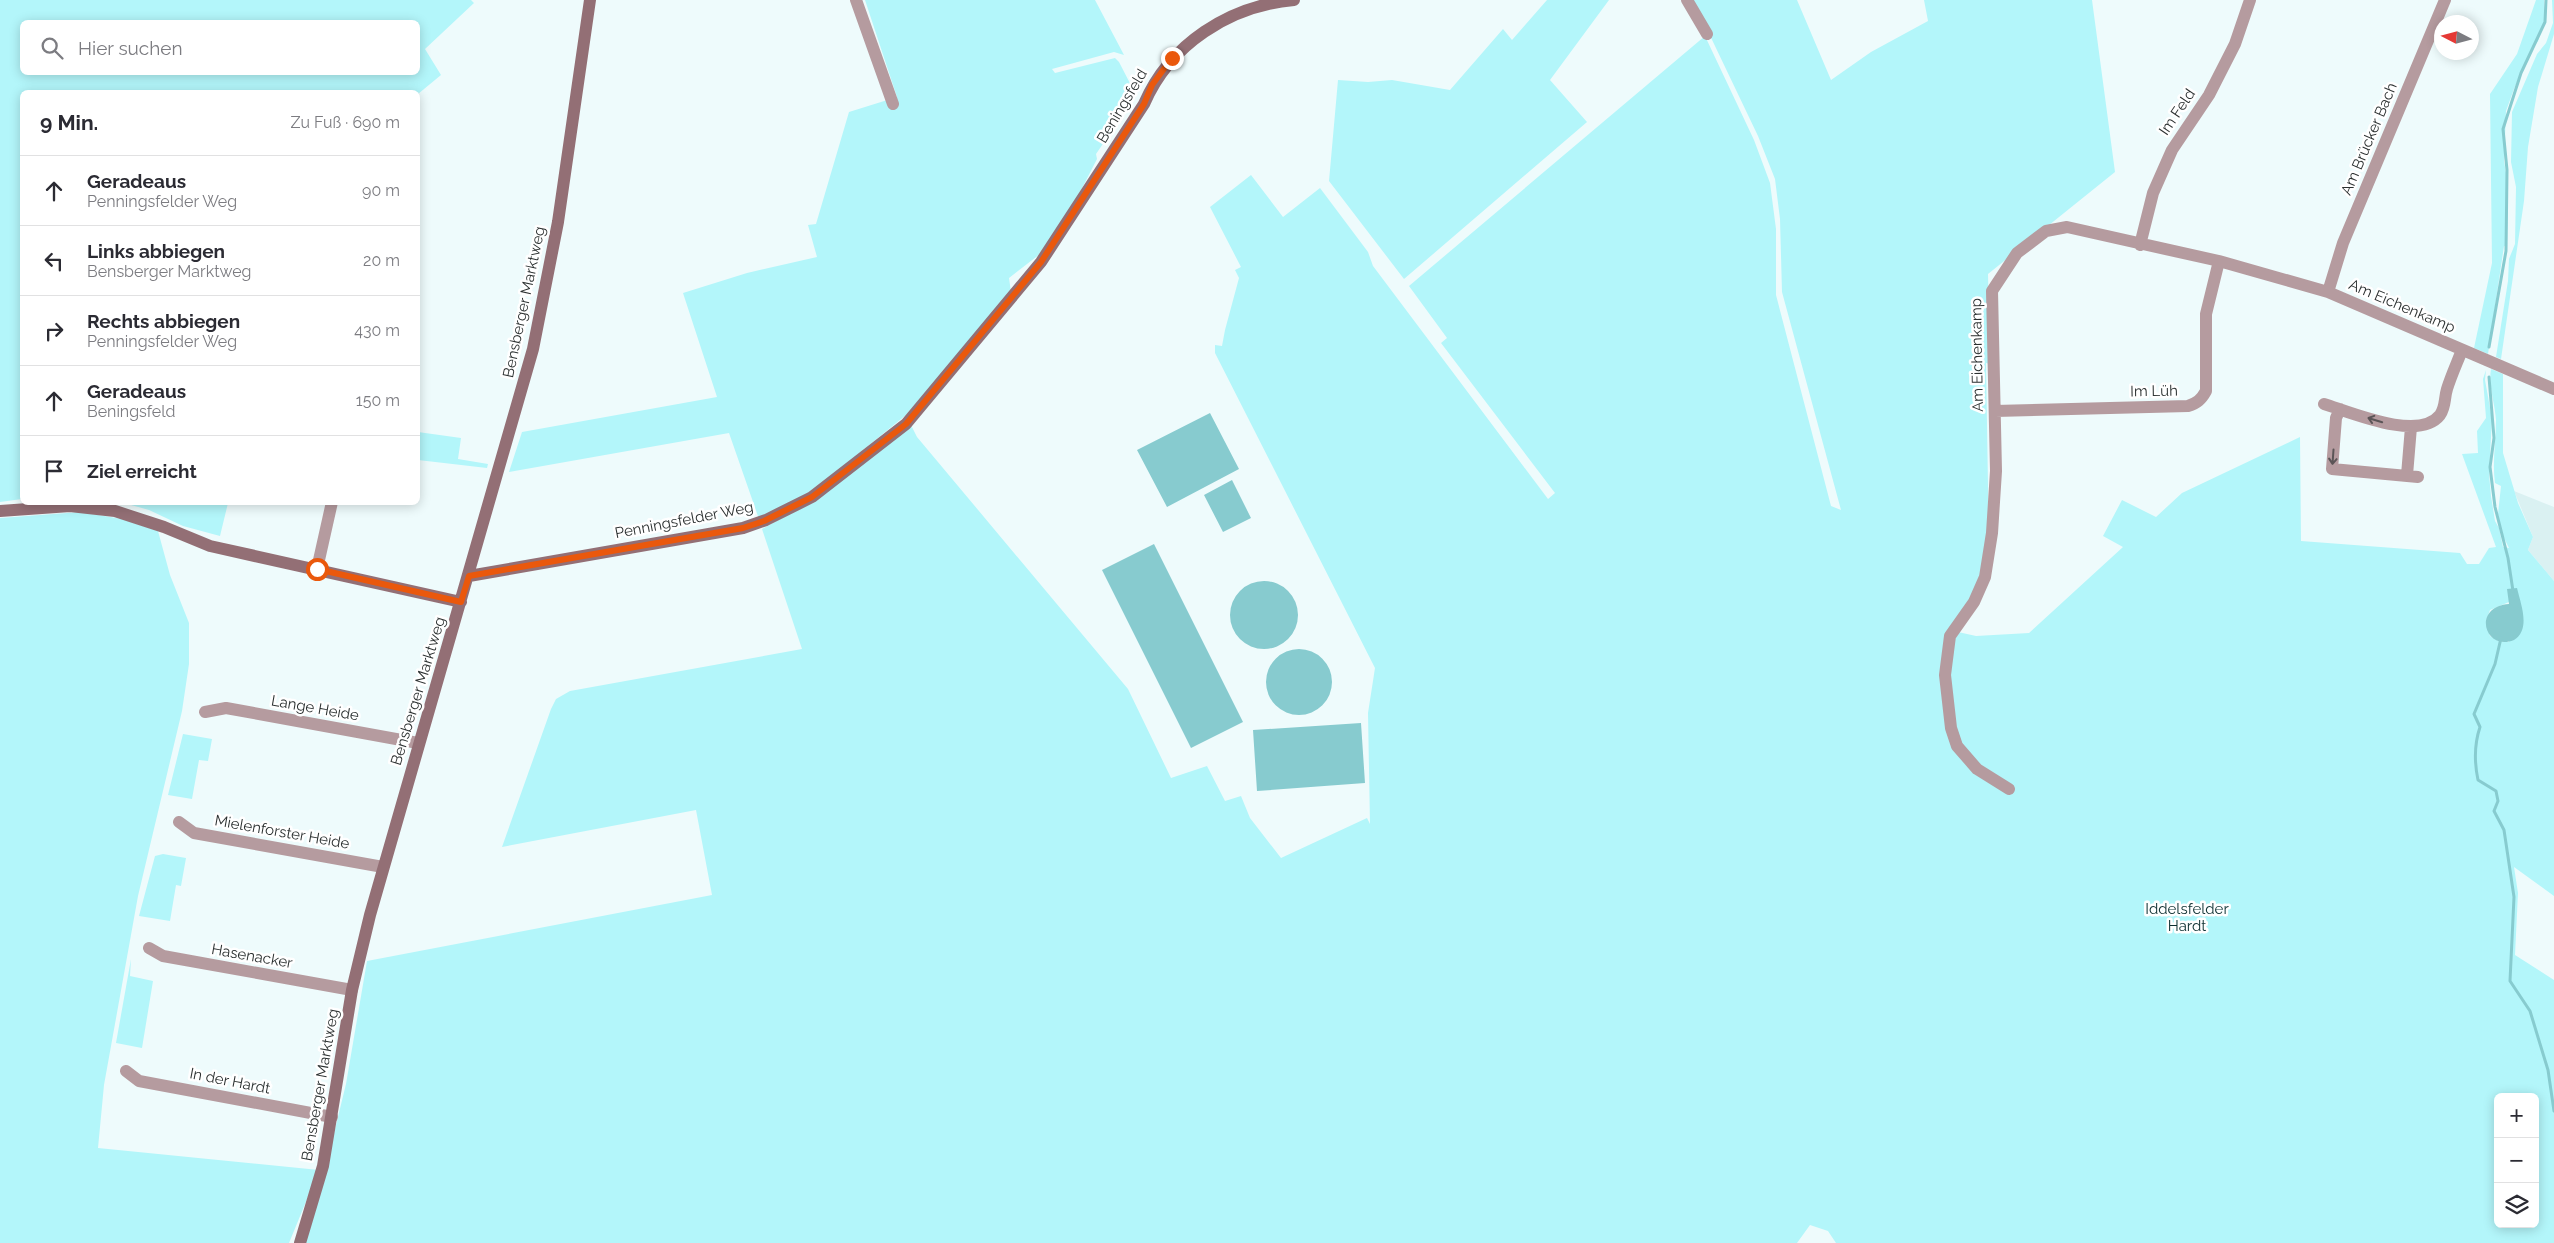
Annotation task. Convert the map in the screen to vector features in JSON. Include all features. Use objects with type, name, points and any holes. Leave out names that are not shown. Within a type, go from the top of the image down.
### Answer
[{"type":"street","name":"Bensberger Marktweg","points":[[300,1243],[322,1169],[352,990],[383,867],[534,349],[546,290],[590,0]]},
{"type":"street","points":[[856,0],[893,104]]},
{"type":"street","name":"Beningsfeld","points":[[1041,262],[1144,104],[1152,85],[1172,58],[1218,22],[1247,9],[1294,0]]},
{"type":"street","points":[[1688,0],[1706,34]]},
{"type":"street","name":"Im Feld","points":[[2140,245],[2153,194],[2172,150],[2209,95],[2235,44],[2250,0]]},
{"type":"street","name":"Am Brücker Bach","points":[[2328,292],[2343,243],[2444,0]]},
{"type":"street","name":"Am Eichenkamp","points":[[2009,789],[1977,769],[1957,746],[1951,728],[1945,675],[1950,636],[1974,602],[1986,577],[1995,490],[1992,291],[2017,253],[2046,230],[2067,227],[2140,245],[2219,261],[2328,292],[2554,389]]},
{"type":"street","name":"Im Lüh","points":[[1995,411],[2188,406],[2195,404],[2202,399],[2206,391],[2206,314],[2219,261]]},
{"type":"street","name":"Penningsfelder Weg","points":[[469,576],[743,528],[764,521],[812,497],[906,424],[1041,262]]},
{"type":"street","points":[[2324,404],[2388,424],[2411,427],[2427,424],[2439,416],[2445,405],[2446,392],[2462,350]]},
{"type":"street","points":[[2340,409],[2336,418],[2332,469],[2412,476],[2411,427]]},
{"type":"street","points":[[317,569],[331,505]]},
{"type":"street","points":[[0,511],[58,506],[115,511],[164,527],[210,546],[461,602]]},
{"type":"street","name":"Lange Heide","points":[[205,712],[226,708],[418,743]]},
{"type":"street","name":"Mielenforster Heide","points":[[179,822],[194,833],[383,867]]},
{"type":"street","name":"Hasenacker","points":[[149,948],[163,956],[352,990]]},
{"type":"street","name":"In der Hardt","points":[[126,1071],[139,1081],[332,1117]]},
{"type":"shaded area","points":[[1210,413],[1239,469],[1167,507],[1137,450]]},
{"type":"shaded area","points":[[1232,480],[1251,518],[1223,532],[1204,495]]},
{"type":"shaded area","points":[[2514,491],[2554,507],[2554,581],[2528,550],[2533,537]]},
{"type":"shaded area","points":[[1154,544],[1243,722],[1191,748],[1102,570]]},
{"type":"shaded area","points":[[1264,581],[1277,584],[1288,591],[1295,602],[1298,615],[1295,628],[1288,639],[1277,646],[1264,649],[1251,646],[1240,639],[1233,628],[1230,615],[1233,602],[1240,591],[1251,584]]},
{"type":"shaded area","points":[[2517,588],[2523,616],[2522,630],[2514,640],[2504,642],[2496,640],[2486,628],[2486,620],[2497,607],[2509,604],[2507,589]]},
{"type":"shaded area","points":[[1292,649],[1306,649],[1318,654],[1327,663],[1332,675],[1330,695],[1323,706],[1306,715],[1292,715],[1280,710],[1271,701],[1266,689],[1266,675],[1271,663],[1280,654]]},
{"type":"shaded area","points":[[1361,723],[1365,783],[1257,791],[1253,730]]},
{"type":"green space","points":[[0,0],[471,0],[474,3],[425,49],[441,75],[420,92],[420,90],[20,90],[20,499],[0,502]]},
{"type":"green space","points":[[865,0],[1095,0],[1124,55],[1114,52],[1052,69],[1055,73],[1115,58],[1119,62],[1136,95],[1096,154],[1097,159],[1077,198],[1040,254],[1009,278],[1011,292],[906,415],[808,495],[759,519],[729,433],[509,472],[522,432],[717,397],[683,293],[747,273],[817,257],[808,225],[816,224],[849,112],[897,97]]},
{"type":"green space","points":[[1547,0],[1609,0],[1550,80],[1587,122],[1404,279],[1329,181],[1338,80],[1368,82],[1392,80],[1450,90],[1503,29],[1512,40]]},
{"type":"green space","name":"Iddelsfelder Hardt","points":[[1693,0],[1797,0],[1831,80],[1871,52],[1928,21],[1924,0],[2092,0],[2115,172],[1988,274],[1990,364],[1986,363],[1989,546],[1978,588],[1958,632],[1976,636],[2029,633],[2123,547],[2103,536],[2122,500],[2156,517],[2182,493],[2300,437],[2301,541],[2460,553],[2467,564],[2479,564],[2489,548],[2496,547],[2462,454],[2478,453],[2477,431],[2486,418],[2483,379],[2486,370],[2485,380],[2492,419],[2489,474],[2491,496],[2495,521],[2499,528],[2503,547],[2509,548],[2502,534],[2498,514],[2501,486],[2495,483],[2494,475],[2496,420],[2490,375],[2491,369],[2503,374],[2503,453],[2518,503],[2533,537],[2528,550],[2554,581],[2554,896],[2514,867],[2518,893],[2515,955],[2554,980],[2554,1243],[1836,1243],[1828,1231],[1810,1225],[1797,1243],[303,1243],[325,1170],[346,1084],[367,961],[712,895],[696,810],[502,847],[551,709],[556,699],[570,691],[802,649],[762,529],[800,508],[910,423],[917,437],[1128,689],[1171,778],[1207,766],[1225,801],[1241,796],[1250,818],[1281,858],[1367,818],[1370,824],[1368,713],[1375,668],[1215,353],[1215,345],[1222,346],[1239,278],[1235,270],[1241,267],[1210,207],[1251,175],[1283,217],[1320,188],[1368,252],[1373,266],[1548,499],[1555,493],[1441,343],[1447,338],[1409,286],[1705,36],[1754,140],[1770,183],[1776,229],[1776,295],[1831,506],[1841,510],[1782,292],[1780,219],[1775,179],[1758,136]],"holes":[[[2509,602],[2509,642],[2500,642],[2490,636],[2486,621],[2490,610]]]},
{"type":"green space","points":[[2536,0],[2544,0],[2545,20],[2538,41],[2530,52],[2506,111],[2504,161],[2508,185],[2507,247],[2504,246],[2488,354],[2474,348],[2492,263],[2490,94],[2517,54]]},
{"type":"green space","points":[[2552,0],[2554,0],[2554,34],[2538,87],[2528,147],[2524,201],[2501,359],[2496,357],[2508,281],[2509,259],[2515,244],[2516,187],[2511,162],[2512,112],[2537,54],[2546,43],[2553,23]]},
{"type":"green space","points":[[420,432],[461,438],[458,459],[488,464],[487,468],[420,460]]},
{"type":"green space","points":[[131,505],[228,505],[220,536],[183,526],[149,510]]},
{"type":"green space","points":[[81,512],[122,519],[158,531],[170,575],[189,623],[189,664],[182,711],[138,896],[104,1085],[98,1148],[319,1170],[289,1243],[0,1243],[0,518]]},
{"type":"green space","points":[[183,734],[212,739],[208,761],[199,760],[192,799],[168,795]]},
{"type":"green space","points":[[163,854],[186,858],[181,886],[176,885],[170,921],[139,916],[155,856]]},
{"type":"green space","points":[[131,959],[130,976],[153,981],[142,1048],[116,1043]]},
{"type":"waterway","points":[[2489,347],[2506,251],[2507,170],[2503,129],[2521,73],[2545,22],[2546,0]]},
{"type":"waterway","points":[[2489,377],[2494,438],[2490,467],[2495,507],[2508,558],[2513,591]]},
{"type":"waterway","points":[[2501,638],[2495,664],[2474,714],[2480,727],[2475,753],[2476,766],[2478,780],[2496,791],[2498,801],[2494,811],[2504,830],[2514,897],[2510,981],[2530,1011],[2548,1070],[2554,1111]]},
{"type":"route","points":[[317,569],[461,602],[469,576],[743,528],[764,521],[812,497],[906,424],[1014,297],[1041,262],[1144,104],[1152,85],[1172,58]]}]
